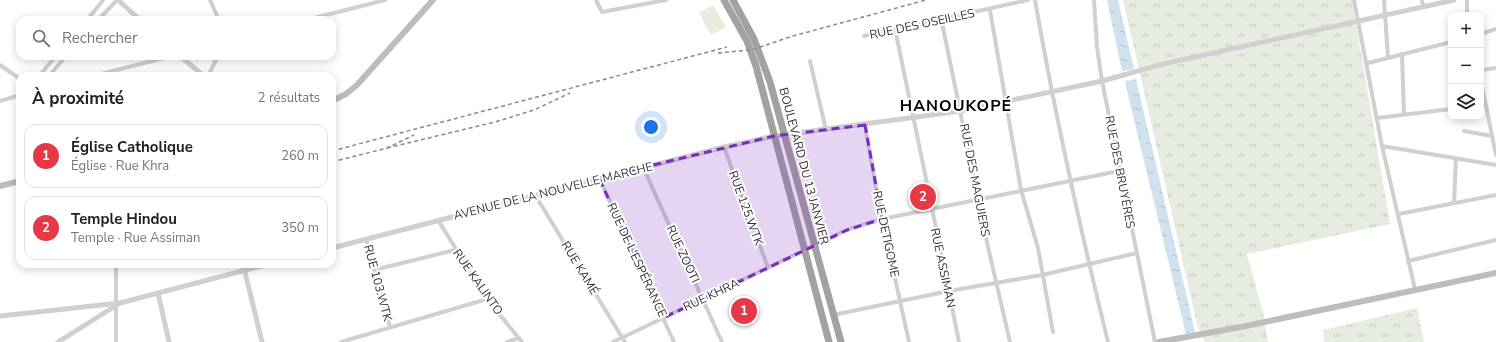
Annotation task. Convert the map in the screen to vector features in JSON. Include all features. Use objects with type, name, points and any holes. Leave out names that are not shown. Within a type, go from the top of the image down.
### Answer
[{"type":"highway","name":"BOULEVARD DU 13 JANVIER","points":[[724,0],[751,50],[774,136],[809,249],[833,315],[841,342]]},
{"type":"highway","name":"BOULEVARD DU 13 JANVIER","points":[[732,0],[746,23],[764,64],[784,135],[829,342]]},
{"type":"main road","points":[[336,100],[358,85],[433,0]]},
{"type":"main road","points":[[0,186],[16,182]]},
{"type":"main road","points":[[1159,342],[1168,342],[1496,273]]},
{"type":"street","points":[[90,16],[103,0]]},
{"type":"street","points":[[102,16],[118,0],[136,16]]},
{"type":"street","points":[[210,0],[218,16]]},
{"type":"street","points":[[323,16],[385,0]]},
{"type":"street","points":[[596,0],[602,12],[666,0]]},
{"type":"street","name":"RUE DES OSEILLES","points":[[864,36],[941,18],[990,10],[1028,0]]},
{"type":"street","points":[[1035,0],[1051,92],[1070,181],[1108,342]]},
{"type":"street","name":"RUE DES BRUYÈRES","points":[[1094,0],[1097,47],[1102,82],[1155,342]]},
{"type":"street","points":[[1354,0],[1368,63],[1382,146],[1399,214],[1415,289]]},
{"type":"street","points":[[1384,0],[1388,58]]},
{"type":"street","points":[[1422,0],[1423,7]]},
{"type":"street","name":"AVENUE DE LA NOUVELLE MARCHE","points":[[336,247],[724,147],[774,136],[961,111],[1007,100],[1102,82],[1136,71],[1454,0]]},
{"type":"street","points":[[1467,0],[1467,12]]},
{"type":"street","points":[[98,7],[105,12]]},
{"type":"street","points":[[990,10],[1007,100],[1021,190],[1035,235],[1054,332]]},
{"type":"street","name":"RUE DES MAGUIERS","points":[[941,18],[996,284],[1010,342]]},
{"type":"street","name":"RUE ASSIMAN","points":[[895,29],[959,342]]},
{"type":"street","points":[[1484,33],[1496,29]]},
{"type":"street","points":[[1368,63],[1448,43]]},
{"type":"street","points":[[1402,54],[1404,114]]},
{"type":"street","points":[[42,72],[52,60]]},
{"type":"street","points":[[52,72],[63,60]]},
{"type":"street","points":[[109,72],[156,60]]},
{"type":"street","points":[[185,60],[199,72]]},
{"type":"street","points":[[210,72],[216,60]]},
{"type":"street","points":[[810,61],[826,130]]},
{"type":"street","points":[[0,65],[16,76]]},
{"type":"street","points":[[1484,70],[1496,68]]},
{"type":"street","points":[[1482,84],[1496,155]]},
{"type":"street","points":[[0,101],[16,96]]},
{"type":"street","points":[[1377,118],[1448,109]]},
{"type":"street","name":"RUE DETIGOME","points":[[865,125],[882,219],[909,342]]},
{"type":"street","points":[[1464,131],[1492,136]]},
{"type":"street","points":[[1382,146],[1496,165]]},
{"type":"street","name":"RUE 125.WTK","points":[[724,147],[768,268]]},
{"type":"street","points":[[1454,203],[1456,158]]},
{"type":"street","name":"RUE ZOOTI","points":[[644,167],[722,342]]},
{"type":"street","name":"RUE KHRA","points":[[613,342],[847,230],[882,219],[978,198],[1120,171]]},
{"type":"street","name":"RUE DE L'ESPÉRANCE","points":[[599,178],[674,342]]},
{"type":"street","name":"RUE KAMÉ","points":[[535,195],[625,342]]},
{"type":"street","points":[[1399,214],[1496,195]]},
{"type":"street","name":"RUE KALINTO","points":[[438,220],[487,300],[520,340]]},
{"type":"street","name":"RUE 103.WTK","points":[[366,239],[390,327]]},
{"type":"street","points":[[1408,261],[1496,240]]},
{"type":"street","points":[[374,270],[455,250]]},
{"type":"street","points":[[833,315],[948,291],[1042,275],[1137,252]]},
{"type":"street","points":[[116,268],[116,342]]},
{"type":"street","points":[[0,316],[91,305],[117,304],[252,268]]},
{"type":"street","points":[[244,270],[262,342]]},
{"type":"street","points":[[158,294],[169,342]]},
{"type":"street","points":[[341,342],[487,300]]},
{"type":"street","points":[[58,342],[98,318],[117,304]]},
{"type":"street","points":[[91,305],[97,306],[100,310],[98,318]]},
{"type":"street","points":[[507,342],[520,340]]},
{"type":"highlighted area","points":[[865,125],[882,219],[847,230],[663,318],[599,178],[774,136]]},
{"type":"green space","points":[[1123,0],[1352,0],[1390,224],[1247,254],[1263,313],[1268,342],[1205,342],[1198,328]]},
{"type":"green space","points":[[713,5],[726,27],[711,35],[699,13]]},
{"type":"green space","points":[[1417,308],[1424,342],[1324,342],[1323,330]]},
{"type":"water","points":[[1107,0],[1118,0],[1134,69],[1122,71]]},
{"type":"water","points":[[1136,79],[1195,332],[1186,334],[1125,81]]},
{"type":"railway","points":[[718,53],[751,50],[793,36],[926,0]]},
{"type":"railway","points":[[336,150],[727,47]]},
{"type":"railway","points":[[387,148],[495,122],[534,110],[570,93]]},
{"type":"railway","points":[[336,161],[387,148],[414,135]]},
{"type":"place","name":"Temple Hindou","points":[[923,197]]},
{"type":"place","name":"Église Catholique","points":[[744,311]]},
{"type":"district","name":"HANOUKOPÉ","points":[[956,106]]}]
